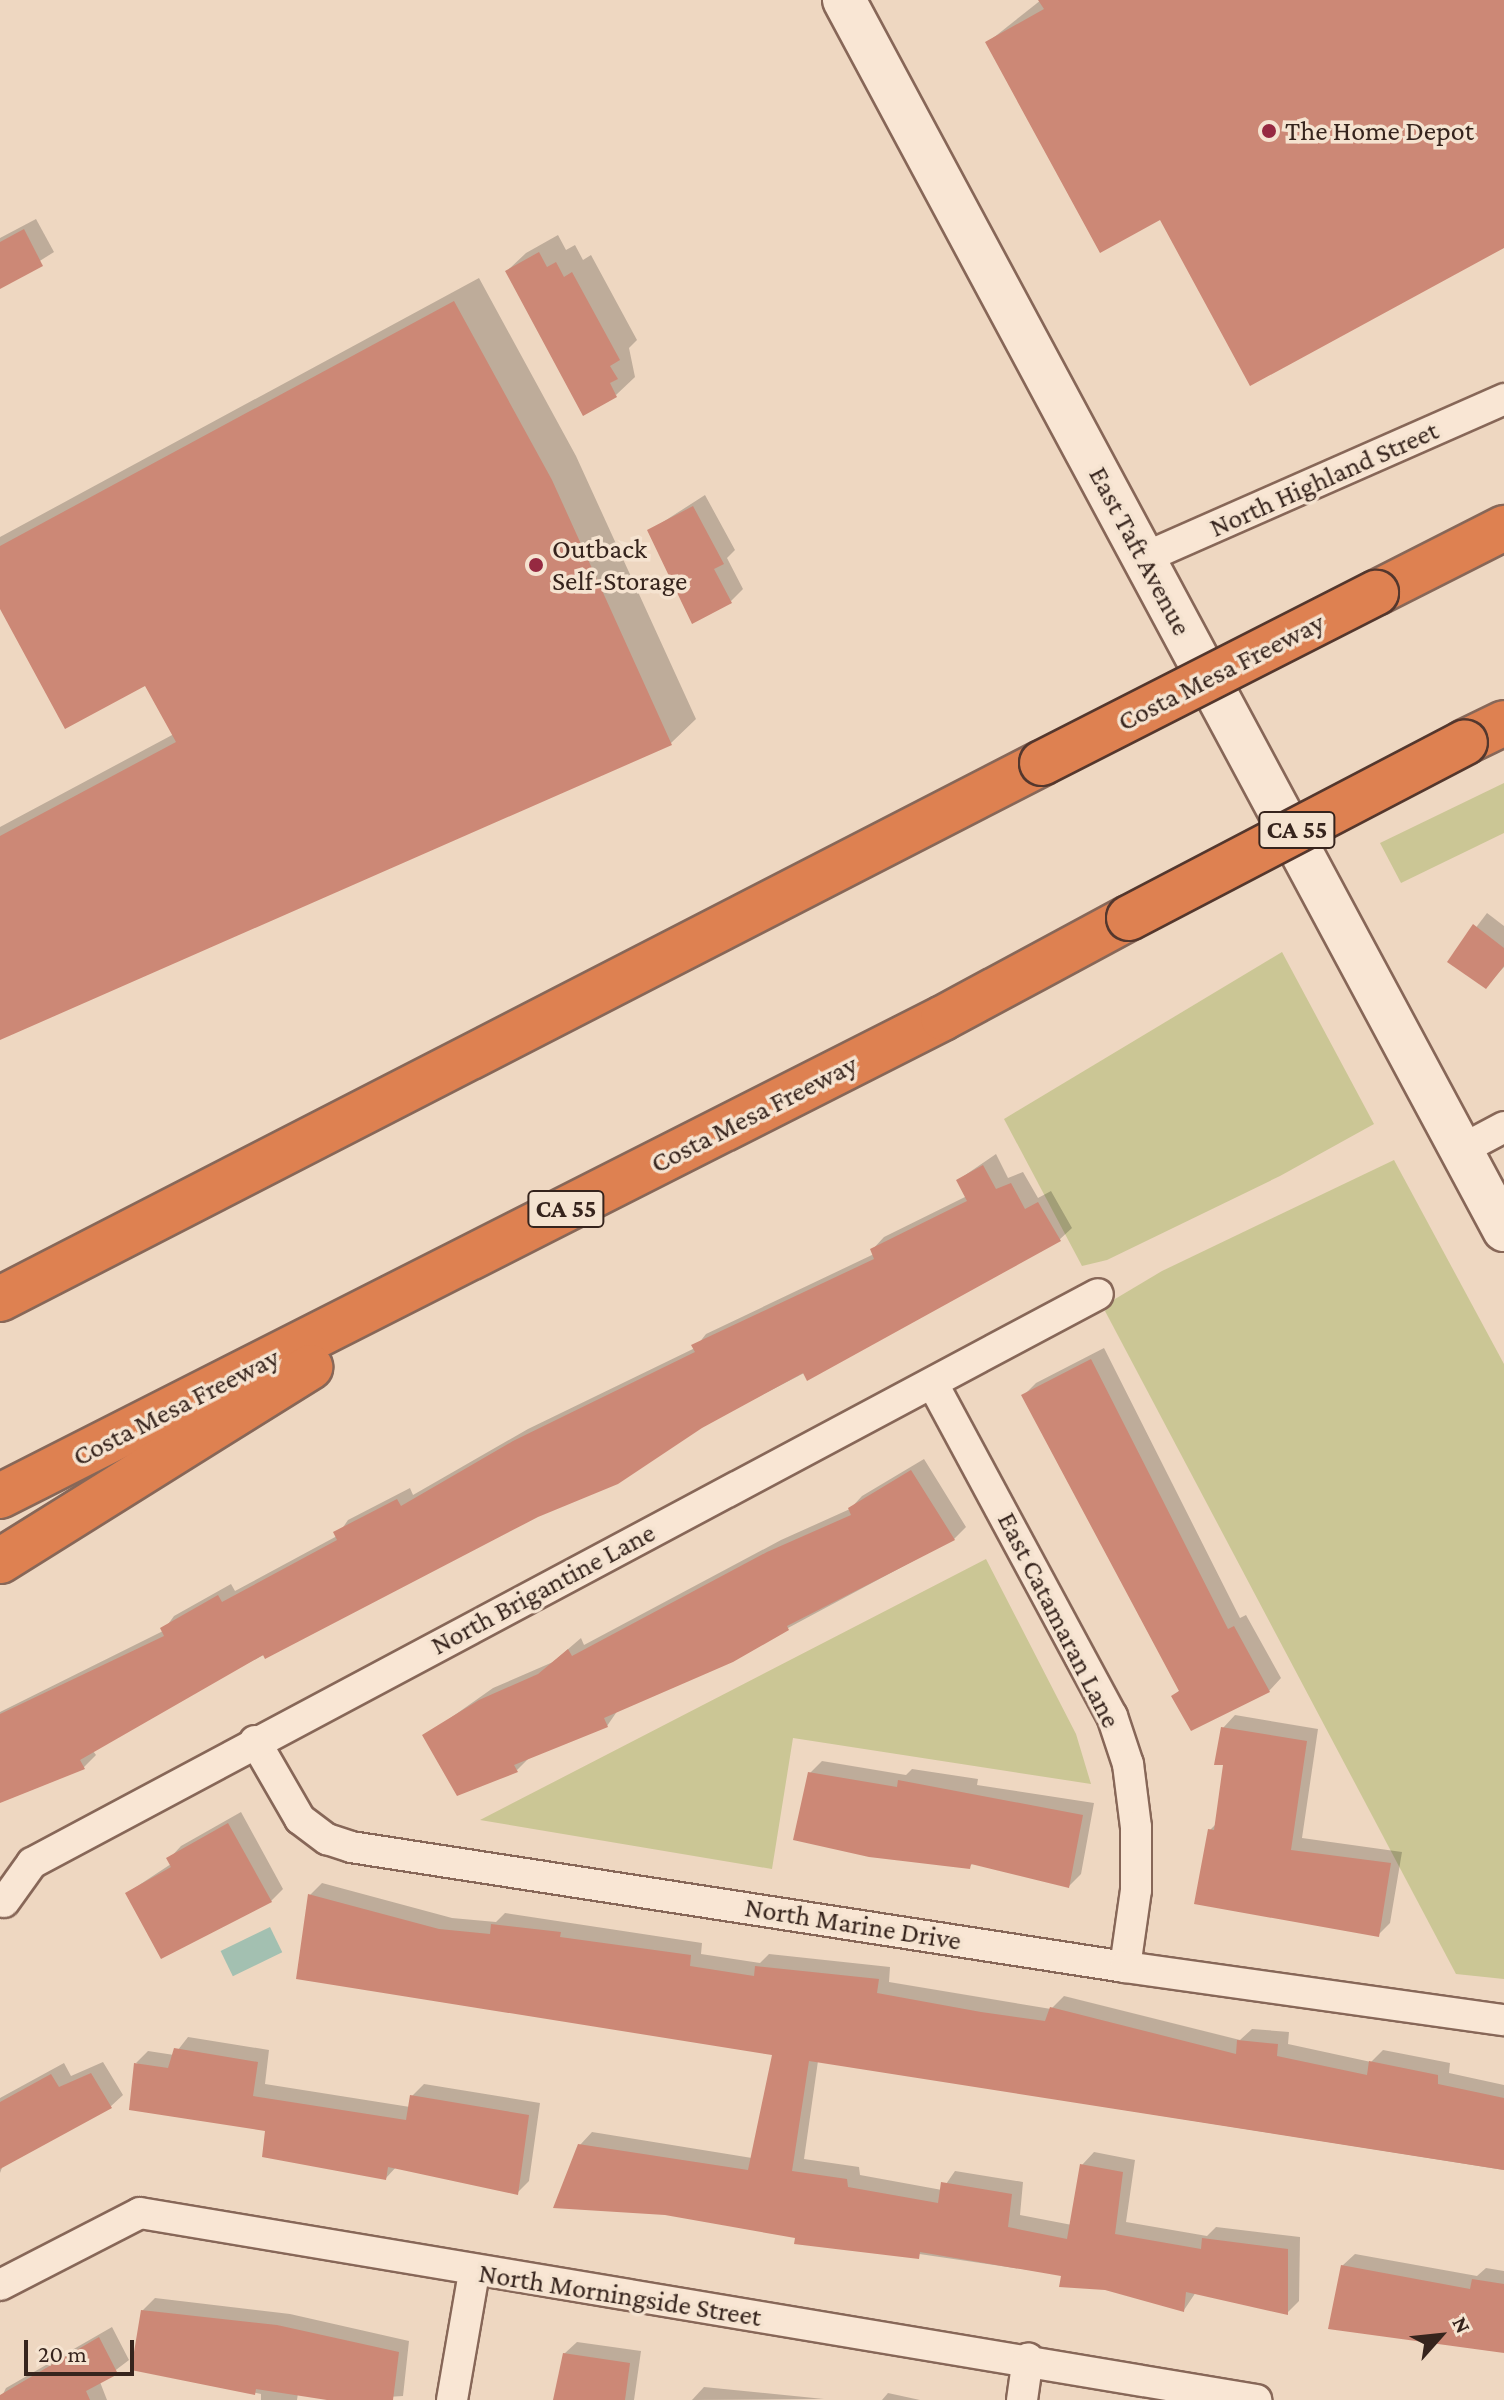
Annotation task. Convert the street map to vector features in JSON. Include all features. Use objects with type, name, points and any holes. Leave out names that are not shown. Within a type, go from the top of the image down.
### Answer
[{"type":"highway","name":"Costa Mesa Freeway","points":[[0,1299],[1504,528]]},
{"type":"highway","name":"Costa Mesa Freeway","points":[[0,1496],[539,1223],[1504,723]]},
{"type":"highway","points":[[0,1561],[539,1223]]},
{"type":"main road","name":"East Taft Avenue","points":[[844,0],[1504,1230]]},
{"type":"street","name":"North Highland Street","points":[[1144,558],[1504,399]]},
{"type":"street","points":[[1461,1150],[1504,1127]]},
{"type":"street","name":"North Brigantine Lane","points":[[4,1902],[32,1863],[255,1741],[1098,1294]]},
{"type":"street","name":"East Catamaran Lane","points":[[933,1384],[1112,1716],[1128,1764],[1136,1827],[1136,1890],[1125,1967]]},
{"type":"street","name":"North Marine Drive","points":[[255,1741],[300,1819],[327,1839],[351,1847],[1125,1967],[1504,2020]]},
{"type":"street","name":"North Morningside Street","points":[[0,2285],[140,2213],[474,2272],[1028,2358],[1256,2400]]},
{"type":"street","points":[[452,2400],[474,2272]]},
{"type":"street","points":[[1022,2400],[1028,2358]]},
{"type":"shaded area","points":[[1504,783],[1504,833],[1401,883],[1380,843]]},
{"type":"shaded area","points":[[1282,952],[1374,1124],[1280,1176],[1107,1260],[1082,1266],[1004,1119]]},
{"type":"shaded area","points":[[1394,1160],[1504,1364],[1504,1979],[1456,1974],[1105,1311],[1115,1299],[1162,1271]]},
{"type":"shaded area","points":[[986,1559],[1076,1734],[1091,1784],[793,1738],[772,1869],[480,1820]]},
{"type":"shaded area","points":[[270,1927],[282,1952],[233,1976],[221,1951]]},
{"type":"building","name":"The Home Depot","points":[[1038,0],[1504,0],[1504,248],[1250,386],[1160,220],[1100,253],[985,42],[1044,9]]},
{"type":"building","points":[[24,229],[43,266],[0,289],[0,242]]},
{"type":"building","points":[[539,252],[547,267],[556,262],[564,277],[572,272],[620,360],[610,366],[618,379],[610,383],[617,397],[583,416],[505,271]]},
{"type":"building","points":[[454,301],[552,480],[672,745],[0,1040],[0,836],[176,742],[145,686],[65,729],[0,609],[0,546]]},
{"type":"building","points":[[693,506],[724,564],[714,569],[732,603],[692,624],[647,530]]},
{"type":"building","points":[[1473,924],[1504,948],[1504,966],[1486,989],[1447,962]]},
{"type":"building","points":[[983,1165],[996,1189],[1011,1183],[1025,1209],[1038,1202],[1061,1241],[807,1381],[803,1373],[702,1428],[618,1484],[538,1517],[265,1659],[263,1655],[80,1760],[85,1769],[0,1803],[0,1714],[164,1636],[160,1628],[218,1595],[222,1602],[337,1540],[333,1532],[397,1499],[401,1506],[513,1441],[695,1352],[691,1345],[874,1259],[870,1249],[967,1201],[956,1180]]},
{"type":"building","points":[[1091,1359],[1228,1629],[1234,1626],[1270,1692],[1191,1731],[1171,1696],[1179,1691],[1021,1395]]},
{"type":"building","points":[[911,1470],[955,1540],[787,1626],[789,1630],[733,1662],[604,1718],[608,1727],[514,1765],[518,1772],[457,1796],[422,1735],[479,1700],[538,1674],[568,1649],[572,1656],[767,1552],[851,1515],[848,1508]]},
{"type":"building","points":[[1221,1727],[1307,1741],[1291,1850],[1391,1863],[1379,1937],[1194,1904],[1208,1829],[1214,1830],[1223,1765],[1214,1765]]},
{"type":"building","points":[[808,1772],[897,1787],[898,1780],[1083,1815],[1069,1888],[971,1864],[970,1869],[869,1857],[793,1840]]},
{"type":"building","points":[[228,1823],[272,1902],[161,1959],[125,1893],[171,1867],[166,1858]]},
{"type":"building","points":[[308,1894],[439,1929],[490,1934],[491,1924],[561,1932],[560,1937],[691,1955],[690,1966],[754,1976],[755,1966],[879,1979],[877,1993],[981,2012],[1045,2021],[1050,2007],[1236,2054],[1237,2040],[1278,2044],[1277,2056],[1367,2075],[1369,2061],[1438,2075],[1438,2084],[1504,2098],[1504,2170],[809,2061],[792,2171],[847,2179],[848,2187],[938,2203],[941,2182],[1012,2194],[1008,2227],[1067,2239],[1080,2164],[1123,2172],[1115,2234],[1201,2249],[1202,2238],[1288,2249],[1288,2315],[1186,2292],[1184,2312],[1105,2290],[1059,2287],[1061,2276],[920,2252],[919,2259],[794,2244],[795,2238],[665,2215],[553,2208],[578,2144],[748,2170],[772,2055],[296,1979]]},
{"type":"building","points":[[174,2048],[258,2062],[253,2096],[406,2120],[410,2095],[529,2115],[518,2195],[388,2167],[386,2180],[262,2157],[265,2131],[129,2110],[134,2063],[168,2068]]},
{"type":"building","points":[[91,2073],[112,2108],[0,2169],[0,2102],[51,2074],[59,2087]]},
{"type":"building","points":[[1341,2265],[1470,2289],[1472,2279],[1504,2284],[1504,2353],[1328,2329]]},
{"type":"building","points":[[141,2310],[277,2325],[399,2352],[393,2400],[327,2400],[256,2389],[255,2395],[131,2370]]},
{"type":"building","points":[[99,2337],[118,2374],[86,2391],[90,2400],[0,2400],[0,2395]]},
{"type":"building","points":[[563,2353],[630,2363],[625,2400],[553,2400]]},
{"type":"place","name":"The Home Depot","points":[[1269,131]]},
{"type":"place","name":"Outback Self-Storage","points":[[536,565]]}]
